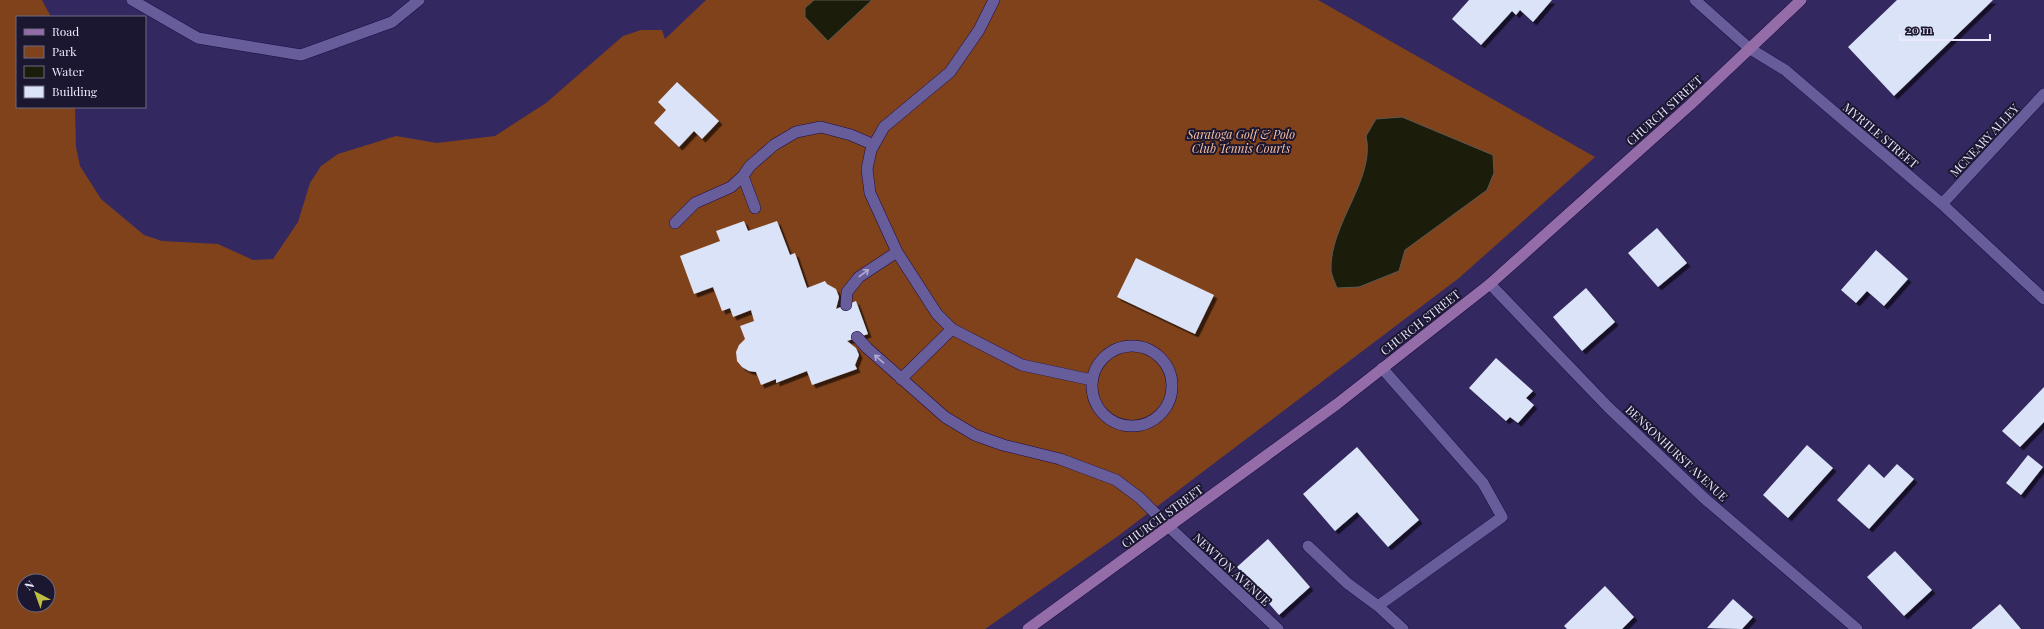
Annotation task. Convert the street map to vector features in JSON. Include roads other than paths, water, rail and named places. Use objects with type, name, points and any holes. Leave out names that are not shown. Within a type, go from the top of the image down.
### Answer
[{"type":"main road","name":"CHURCH STREET","points":[[1028,629],[1337,404],[1490,284],[1690,105],[1800,0]]},
{"type":"street","points":[[132,0],[198,38],[300,55],[392,22],[419,0]]},
{"type":"street","points":[[994,0],[979,30],[950,72],[884,127],[874,145],[867,169],[870,193],[897,252],[936,314],[952,329],[1022,365],[1092,380]]},
{"type":"street","name":"MYRTLE STREET","points":[[1695,0],[1749,48],[1785,70],[1942,204],[2044,299]]},
{"type":"street","name":"MCNEARY ALLEY","points":[[1942,204],[2044,94]]},
{"type":"street","points":[[676,223],[695,203],[731,187],[743,176],[750,166],[774,145],[796,132],[821,127],[851,135],[874,145]]},
{"type":"street","points":[[743,176],[755,208]]},
{"type":"street","points":[[846,305],[847,292],[859,277],[897,252]]},
{"type":"street","name":"BENSONHURST AVENUE","points":[[1490,284],[1608,407],[1704,498],[1858,629]]},
{"type":"street","points":[[901,379],[952,329]]},
{"type":"street","name":"NEWTON AVENUE","points":[[857,337],[867,348],[944,417],[975,435],[1002,445],[1060,459],[1116,480],[1140,498],[1278,629]]},
{"type":"street","points":[[1131,346],[1144,348],[1157,354],[1166,365],[1171,378],[1171,392],[1167,405],[1158,416],[1146,424],[1132,426],[1119,424],[1106,418],[1097,407],[1092,394],[1092,380],[1096,367],[1105,356],[1117,348],[1131,346]]},
{"type":"street","points":[[1378,606],[1502,517],[1483,483],[1382,368]]},
{"type":"street","points":[[1308,546],[1347,583],[1378,606],[1403,629]]},
{"type":"water","points":[[814,0],[872,0],[828,41],[805,17],[805,8]]},
{"type":"water","points":[[1402,117],[1493,155],[1494,173],[1487,190],[1405,250],[1399,271],[1359,287],[1337,288],[1331,271],[1332,253],[1337,236],[1359,185],[1364,169],[1367,152],[1366,136],[1376,119]]},
{"type":"park label","name":"Saratoga Golf & Polo Club Tennis Courts","points":[[1241,141]]}]
